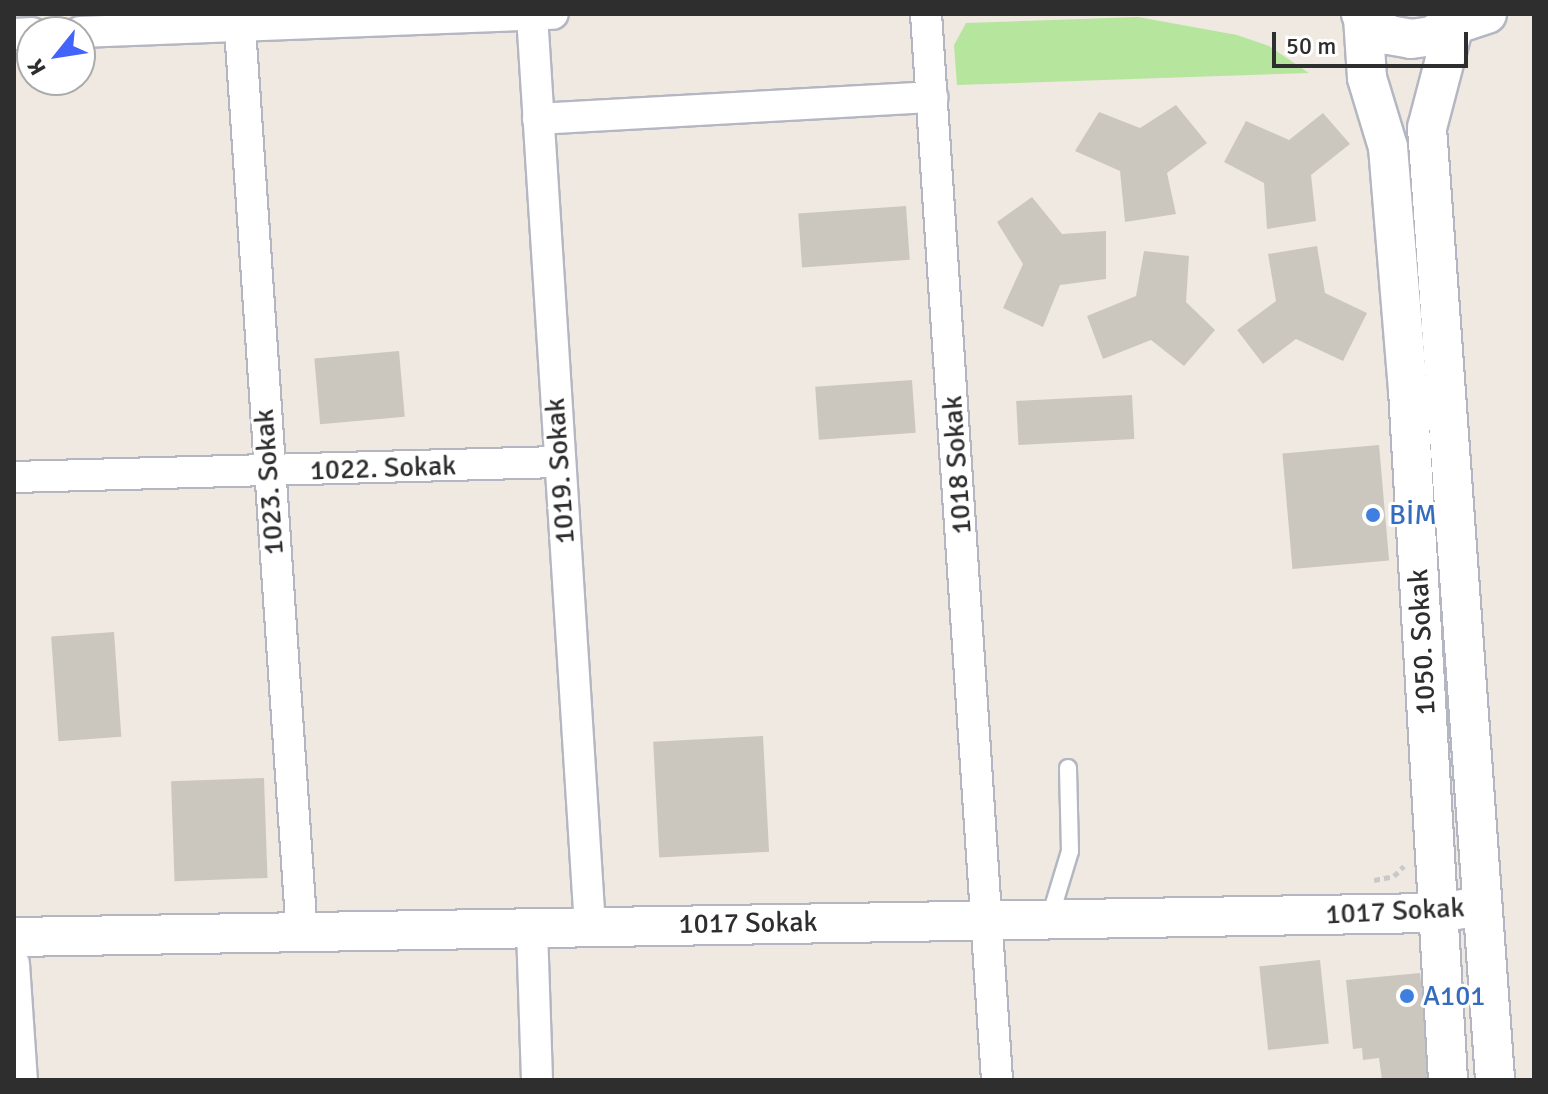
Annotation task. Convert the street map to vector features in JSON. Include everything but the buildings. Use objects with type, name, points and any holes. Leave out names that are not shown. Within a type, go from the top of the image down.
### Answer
[{"type":"street","points":[[96,32],[553,14]]},
{"type":"street","name":"1018 Sokak","points":[[926,14],[997,1080]]},
{"type":"street","name":"1019. Sokak","points":[[532,15],[590,927]]},
{"type":"street","points":[[1355,15],[1389,35],[1411,39],[1468,18]]},
{"type":"street","name":"1050. Sokak","points":[[1355,15],[1367,78],[1388,147],[1408,390],[1448,1080]]},
{"type":"street","name":"1050. Sokak","points":[[1468,18],[1432,99],[1428,154],[1495,1080]]},
{"type":"street","name":"1023. Sokak","points":[[240,28],[267,473],[302,936]]},
{"type":"street","points":[[538,119],[932,97]]},
{"type":"street","name":"1022. Sokak","points":[[14,477],[220,470],[267,473],[559,462]]},
{"type":"street","name":"1017 Sokak","points":[[14,937],[302,936],[986,917],[1438,913],[1481,906]]},
{"type":"street","points":[[532,929],[537,1080]]},
{"type":"street","points":[[14,964],[22,1080]]},
{"type":"lane","points":[[1050,917],[1070,851],[1068,768]]},
{"type":"green space","points":[[1138,17],[1237,35],[1269,46],[1309,73],[957,85],[954,45],[966,23]]},
{"type":"place","name":"BİM","points":[[1373,515]]},
{"type":"place","name":"A101","points":[[1407,996]]}]
